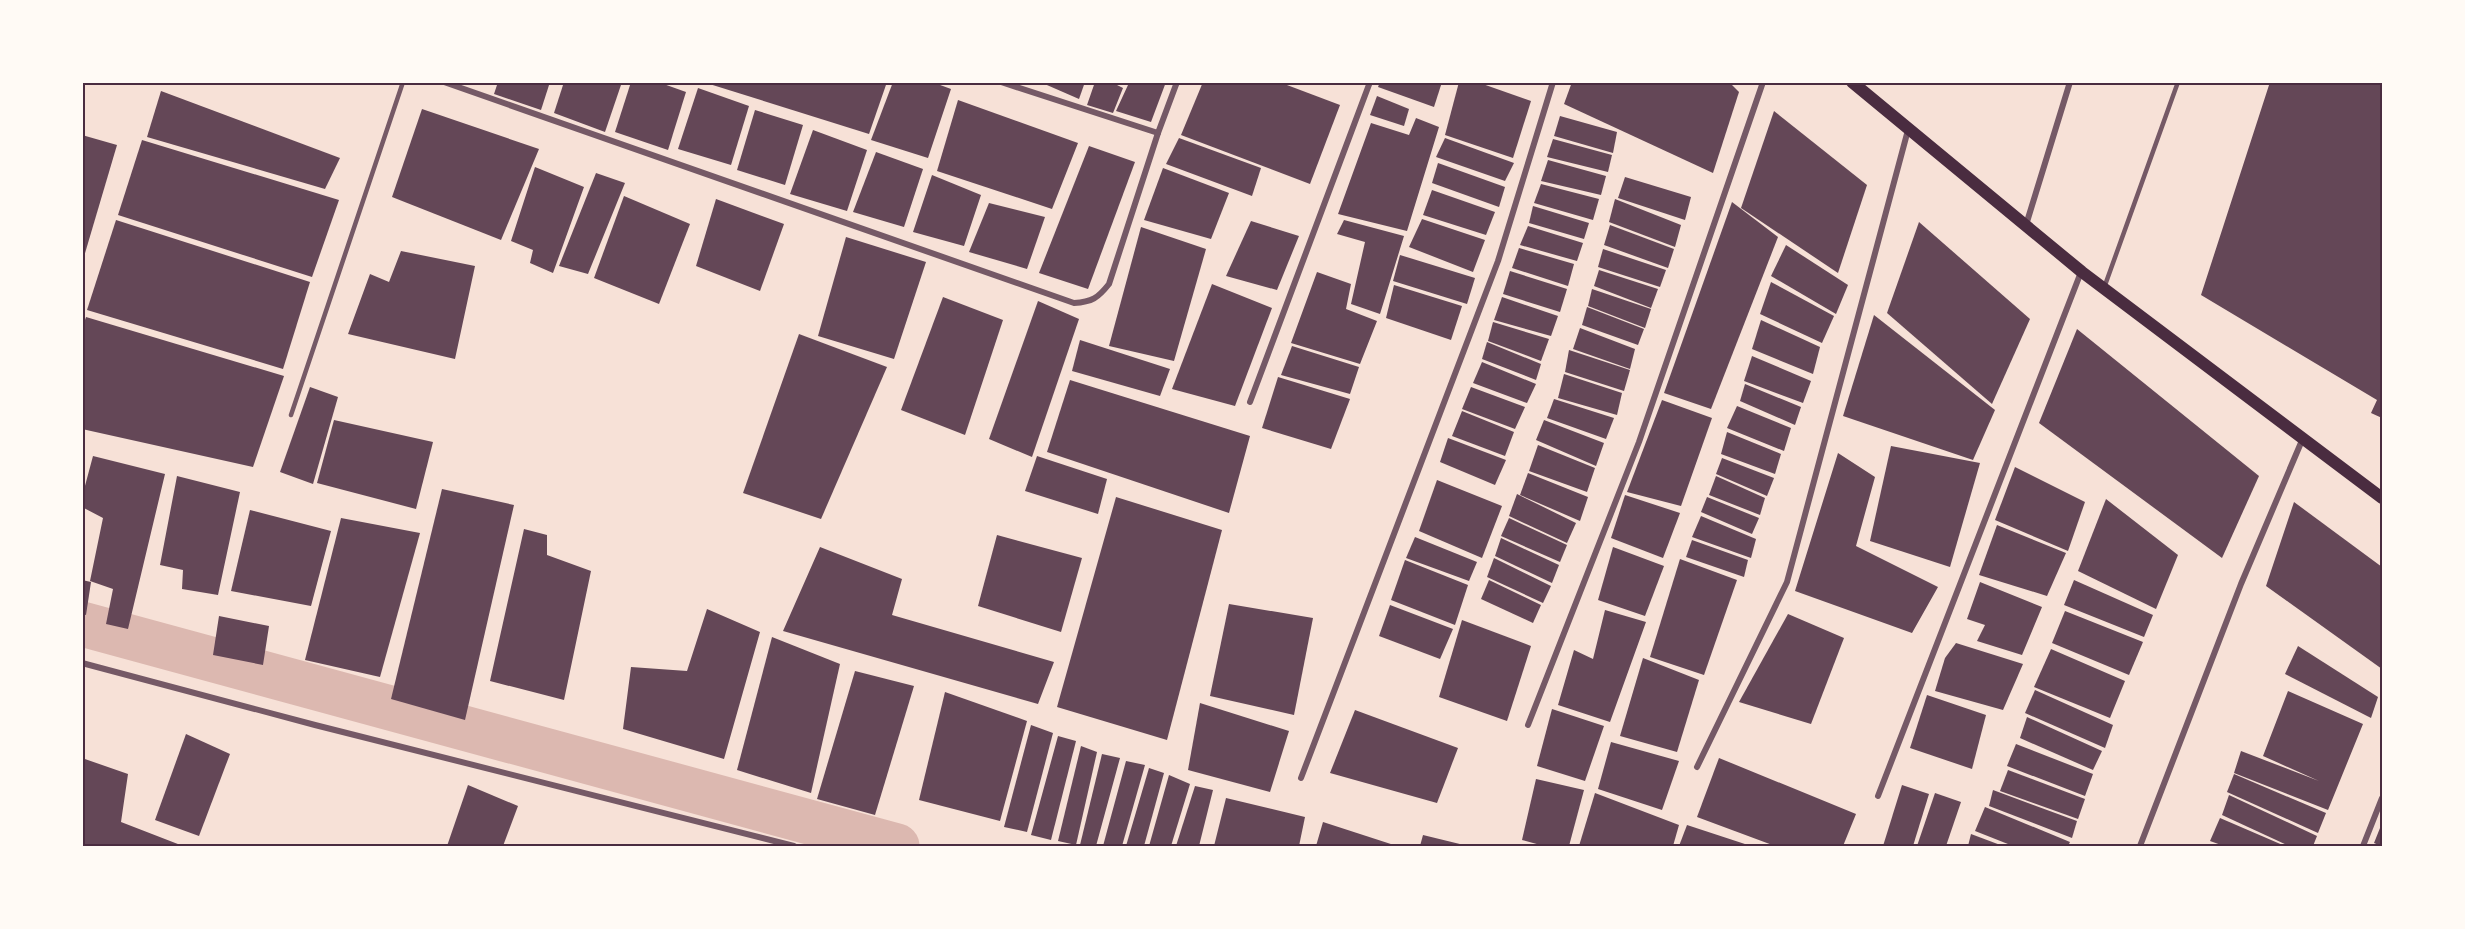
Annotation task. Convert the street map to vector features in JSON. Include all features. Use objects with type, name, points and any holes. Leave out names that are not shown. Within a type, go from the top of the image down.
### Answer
[{"type":"main road","points":[[1852,82],[2082,272],[2382,498]]},
{"type":"street","points":[[444,82],[1074,303],[1089,302],[1100,297],[1109,284],[1177,82]]},
{"type":"street","points":[[1001,82],[1158,133]]},
{"type":"street","points":[[1250,402],[1370,82]]},
{"type":"street","points":[[1301,778],[1498,261],[1553,82]]},
{"type":"street","points":[[1528,725],[1639,442],[1763,82]]},
{"type":"street","points":[[2025,225],[2070,82]]},
{"type":"street","points":[[1697,767],[1787,582],[1908,130]]},
{"type":"street","points":[[1878,796],[2082,272]]},
{"type":"street","points":[[2140,846],[2241,584],[2304,437]]},
{"type":"street","points":[[82,663],[326,728],[794,846]]},
{"type":"street","points":[[2363,846],[2382,798]]},
{"type":"lane","points":[[291,416],[403,82]]},
{"type":"lane","points":[[2104,288],[2178,82]]},
{"type":"building","points":[[498,82],[550,82],[541,110],[494,94]]},
{"type":"building","points":[[564,82],[622,82],[605,132],[554,113]]},
{"type":"building","points":[[631,82],[658,82],[686,92],[668,150],[615,132]]},
{"type":"building","points":[[703,82],[887,82],[869,134]]},
{"type":"building","points":[[893,82],[932,82],[951,89],[928,158],[871,140]]},
{"type":"building","points":[[1040,82],[1085,82],[1079,99]]},
{"type":"building","points":[[1095,82],[1111,82],[1123,88],[1113,113],[1087,105]]},
{"type":"building","points":[[1122,82],[1166,82],[1151,122],[1116,111],[1128,85]]},
{"type":"building","points":[[1203,82],[1279,82],[1340,105],[1310,184],[1181,135]]},
{"type":"building","points":[[1380,82],[1442,82],[1434,107],[1378,87]]},
{"type":"building","points":[[1459,82],[1477,82],[1531,101],[1513,158],[1445,135]]},
{"type":"building","points":[[1572,82],[1729,82],[1739,92],[1713,173],[1564,104]]},
{"type":"building","points":[[2270,82],[2382,82],[2382,418],[2371,413],[2377,400],[2201,295]]},
{"type":"building","points":[[698,88],[749,106],[731,165],[678,149]]},
{"type":"building","points":[[161,91],[340,158],[325,189],[147,137]]},
{"type":"building","points":[[1377,96],[1409,109],[1404,126],[1370,115]]},
{"type":"building","points":[[958,100],[1078,143],[1052,209],[937,171]]},
{"type":"building","points":[[422,109],[539,149],[501,240],[392,197]]},
{"type":"building","points":[[755,110],[803,125],[785,185],[737,170]]},
{"type":"building","points":[[1774,111],[1867,185],[1838,273],[1741,208]]},
{"type":"building","points":[[1560,116],[1617,132],[1613,153],[1554,136]]},
{"type":"building","points":[[1416,118],[1439,127],[1407,231],[1338,214],[1371,123],[1409,135]]},
{"type":"building","points":[[813,130],[867,150],[847,211],[790,194]]},
{"type":"building","points":[[82,135],[117,145],[83,260],[82,260]]},
{"type":"building","points":[[1179,138],[1261,168],[1252,196],[1166,164]]},
{"type":"building","points":[[1445,138],[1514,163],[1505,181],[1436,157]]},
{"type":"building","points":[[1553,139],[1612,155],[1608,172],[1547,157]]},
{"type":"building","points":[[142,140],[339,200],[312,277],[118,215]]},
{"type":"building","points":[[1089,146],[1135,162],[1088,289],[1039,273]]},
{"type":"building","points":[[876,152],[923,169],[904,227],[853,212]]},
{"type":"building","points":[[1548,160],[1606,176],[1601,195],[1541,181]]},
{"type":"building","points":[[1438,163],[1505,187],[1499,207],[1432,183]]},
{"type":"building","points":[[535,167],[584,187],[553,273],[530,263],[533,250],[511,241]]},
{"type":"building","points":[[1163,168],[1229,193],[1211,239],[1144,220]]},
{"type":"building","points":[[596,173],[625,183],[588,274],[559,266]]},
{"type":"building","points":[[932,175],[981,195],[964,246],[913,232]]},
{"type":"building","points":[[1625,177],[1691,197],[1685,220],[1618,198]]},
{"type":"building","points":[[1541,184],[1599,199],[1593,220],[1534,203]]},
{"type":"building","points":[[1432,190],[1495,212],[1486,235],[1423,215]]},
{"type":"building","points":[[624,196],[690,224],[659,304],[594,278]]},
{"type":"building","points":[[716,199],[784,224],[760,291],[696,266]]},
{"type":"building","points":[[1615,199],[1681,225],[1675,247],[1609,222]]},
{"type":"building","points":[[1732,202],[1778,237],[1711,409],[1664,393]]},
{"type":"building","points":[[989,203],[1045,217],[1027,269],[969,252]]},
{"type":"building","points":[[1533,206],[1589,223],[1584,239],[1529,223]]},
{"type":"building","points":[[1422,219],[1485,240],[1473,272],[1409,247]]},
{"type":"building","points":[[116,220],[310,282],[283,369],[87,310]]},
{"type":"building","points":[[1344,220],[1404,236],[1380,314],[1351,304],[1365,242],[1337,234]]},
{"type":"building","points":[[1251,221],[1299,236],[1277,290],[1226,276]]},
{"type":"building","points":[[1919,222],[2030,319],[1992,404],[1887,313]]},
{"type":"building","points":[[1610,225],[1674,249],[1668,268],[1604,245]]},
{"type":"building","points":[[1528,226],[1583,243],[1577,261],[1520,245]]},
{"type":"building","points":[[1141,227],[1206,249],[1174,361],[1109,346]]},
{"type":"building","points":[[846,237],[926,262],[894,359],[818,336]]},
{"type":"building","points":[[1786,245],[1848,285],[1836,314],[1771,276]]},
{"type":"building","points":[[1519,248],[1574,264],[1568,286],[1512,268]]},
{"type":"building","points":[[1603,249],[1666,270],[1660,287],[1598,267]]},
{"type":"building","points":[[401,251],[475,266],[455,359],[348,334],[370,274],[389,282]]},
{"type":"building","points":[[1400,255],[1475,278],[1467,304],[1393,281]]},
{"type":"building","points":[[1599,270],[1658,289],[1651,308],[1594,286]]},
{"type":"building","points":[[1510,271],[1567,289],[1560,312],[1503,294]]},
{"type":"building","points":[[1317,272],[1351,284],[1346,309],[1377,321],[1360,364],[1291,343]]},
{"type":"building","points":[[1771,282],[1834,316],[1822,343],[1760,314]]},
{"type":"building","points":[[1212,284],[1272,308],[1235,406],[1172,389]]},
{"type":"building","points":[[1394,285],[1462,306],[1451,340],[1386,318]]},
{"type":"building","points":[[1592,289],[1651,309],[1645,328],[1588,306]]},
{"type":"building","points":[[943,297],[1003,320],[965,435],[901,410]]},
{"type":"building","points":[[1502,297],[1558,316],[1551,336],[1494,320]]},
{"type":"building","points":[[1038,301],[1079,319],[1032,457],[989,439]]},
{"type":"building","points":[[1587,307],[1644,329],[1638,345],[1582,325]]},
{"type":"building","points":[[1874,315],[1995,410],[1973,460],[1843,416]]},
{"type":"building","points":[[86,317],[284,376],[253,467],[82,429],[82,329]]},
{"type":"building","points":[[1761,320],[1820,347],[1813,374],[1752,349]]},
{"type":"building","points":[[1493,322],[1549,339],[1541,361],[1488,341]]},
{"type":"building","points":[[1580,328],[1635,349],[1630,369],[1573,349]]},
{"type":"building","points":[[2077,329],[2259,476],[2222,558],[2039,423]]},
{"type":"building","points":[[799,334],[887,367],[821,519],[743,493]]},
{"type":"building","points":[[1080,340],[1170,369],[1160,396],[1072,371]]},
{"type":"building","points":[[1487,342],[1541,364],[1536,380],[1482,359]]},
{"type":"building","points":[[1292,346],[1359,367],[1350,394],[1281,375]]},
{"type":"building","points":[[1569,350],[1630,370],[1624,391],[1565,372]]},
{"type":"building","points":[[1752,356],[1811,381],[1803,403],[1744,381]]},
{"type":"building","points":[[1482,362],[1536,384],[1527,403],[1473,383]]},
{"type":"building","points":[[1564,374],[1622,393],[1617,415],[1558,398]]},
{"type":"building","points":[[1278,377],[1350,399],[1331,449],[1262,428]]},
{"type":"building","points":[[1070,380],[1250,436],[1229,513],[1047,452]]},
{"type":"building","points":[[1745,384],[1801,407],[1795,425],[1740,401]]},
{"type":"building","points":[[310,387],[338,397],[313,484],[280,472]]},
{"type":"building","points":[[1471,387],[1525,407],[1515,429],[1462,409]]},
{"type":"building","points":[[1554,399],[1614,418],[1606,439],[1547,418]]},
{"type":"building","points":[[1662,400],[1712,418],[1681,506],[1627,492]]},
{"type":"building","points":[[1737,406],[1791,428],[1784,451],[1727,428]]},
{"type":"building","points":[[1462,411],[1514,432],[1505,456],[1452,436]]},
{"type":"building","points":[[334,420],[433,442],[416,509],[317,483]]},
{"type":"building","points":[[1544,420],[1604,443],[1596,466],[1536,440]]},
{"type":"building","points":[[1727,432],[1781,454],[1775,474],[1721,454]]},
{"type":"building","points":[[1448,438],[1506,460],[1495,485],[1440,462]]},
{"type":"building","points":[[1538,445],[1595,468],[1587,492],[1529,471]]},
{"type":"building","points":[[1891,446],[1980,463],[1950,567],[1870,541]]},
{"type":"building","points":[[1838,453],[1875,477],[1856,546],[1938,587],[1912,633],[1795,591]]},
{"type":"building","points":[[93,456],[165,474],[128,629],[106,624],[113,589],[90,581],[103,518],[82,507],[82,497]]},
{"type":"building","points":[[1037,456],[1107,479],[1098,514],[1025,491]]},
{"type":"building","points":[[1722,458],[1774,478],[1767,496],[1716,474]]},
{"type":"building","points":[[2015,467],[2085,502],[2068,551],[1995,520]]},
{"type":"building","points":[[1528,473],[1588,497],[1580,521],[1520,495]]},
{"type":"building","points":[[177,476],[240,492],[218,595],[182,589],[183,570],[160,565]]},
{"type":"building","points":[[1716,476],[1765,498],[1760,515],[1709,495]]},
{"type":"building","points":[[1437,480],[1502,506],[1482,558],[1419,531]]},
{"type":"building","points":[[442,489],[514,505],[465,720],[391,699]]},
{"type":"building","points":[[1517,494],[1576,523],[1567,543],[1509,516]]},
{"type":"building","points":[[1625,495],[1680,513],[1663,558],[1611,538]]},
{"type":"building","points":[[1116,497],[1222,530],[1167,740],[1057,707]]},
{"type":"building","points":[[1707,497],[1759,518],[1752,534],[1701,512]]},
{"type":"building","points":[[2106,499],[2178,555],[2156,609],[2078,571]]},
{"type":"building","points":[[2294,502],[2382,567],[2382,669],[2266,586]]},
{"type":"building","points":[[250,510],[331,531],[311,606],[231,591]]},
{"type":"building","points":[[1701,516],[1756,539],[1751,558],[1692,537]]},
{"type":"building","points":[[341,518],[420,533],[380,677],[305,660]]},
{"type":"building","points":[[1509,518],[1567,545],[1560,562],[1501,536]]},
{"type":"building","points":[[1997,525],[2066,553],[2047,596],[1979,575]]},
{"type":"building","points":[[524,529],[547,535],[547,555],[591,571],[564,700],[490,681]]},
{"type":"building","points":[[997,535],[1082,558],[1061,632],[978,606]]},
{"type":"building","points":[[1415,537],[1477,562],[1469,581],[1406,558]]},
{"type":"building","points":[[1501,538],[1559,565],[1552,583],[1495,556]]},
{"type":"building","points":[[1692,540],[1748,560],[1744,577],[1686,557]]},
{"type":"building","points":[[820,547],[902,579],[892,615],[1054,662],[1038,704],[783,631]]},
{"type":"building","points":[[1613,547],[1664,566],[1645,616],[1598,600]]},
{"type":"building","points":[[1494,558],[1551,586],[1543,603],[1487,577]]},
{"type":"building","points":[[1680,559],[1737,580],[1704,675],[1650,657]]},
{"type":"building","points":[[1405,560],[1468,585],[1455,625],[1391,600]]},
{"type":"building","points":[[82,580],[91,582],[86,615],[82,614]]},
{"type":"building","points":[[1489,580],[1541,605],[1533,623],[1481,599]]},
{"type":"building","points":[[2074,580],[2153,615],[2144,637],[2064,605]]},
{"type":"building","points":[[1980,582],[2042,607],[2022,655],[1977,641],[1985,625],[1967,619]]},
{"type":"building","points":[[1229,604],[1313,618],[1294,715],[1210,696]]},
{"type":"building","points":[[1390,605],[1453,629],[1440,659],[1379,636]]},
{"type":"building","points":[[707,609],[760,632],[724,759],[623,729],[631,667],[687,671]]},
{"type":"building","points":[[1605,610],[1646,622],[1610,722],[1558,705],[1574,650],[1593,659]]},
{"type":"building","points":[[2065,611],[2143,642],[2129,675],[2052,643]]},
{"type":"building","points":[[1788,614],[1844,638],[1811,724],[1739,702]]},
{"type":"building","points":[[219,616],[269,626],[263,665],[213,655]]},
{"type":"building","points":[[1462,620],[1531,646],[1507,721],[1439,697]]},
{"type":"building","points":[[772,637],[840,664],[811,793],[737,770]]},
{"type":"building","points":[[1956,643],[2023,664],[2003,710],[1935,691],[1945,658]]},
{"type":"building","points":[[2298,646],[2378,697],[2371,718],[2285,674]]},
{"type":"building","points":[[2051,649],[2125,681],[2110,718],[2034,687]]},
{"type":"building","points":[[1643,658],[1699,680],[1677,752],[1620,736]]},
{"type":"building","points":[[855,671],[914,686],[875,815],[817,799]]},
{"type":"building","points":[[2035,690],[2113,725],[2105,748],[2025,713]]},
{"type":"building","points":[[2288,691],[2363,724],[2328,810],[2234,773],[2241,751],[2319,781],[2263,756]]},
{"type":"building","points":[[945,692],[1027,721],[1000,821],[919,800]]},
{"type":"building","points":[[1927,695],[1986,715],[1972,769],[1910,748]]},
{"type":"building","points":[[1200,703],[1289,731],[1270,792],[1188,770]]},
{"type":"building","points":[[1552,709],[1604,726],[1585,781],[1537,766]]},
{"type":"building","points":[[1355,710],[1458,748],[1437,803],[1330,773]]},
{"type":"building","points":[[2027,717],[2102,751],[2093,770],[2020,738]]},
{"type":"building","points":[[1031,725],[1053,733],[1027,832],[1004,827]]},
{"type":"building","points":[[186,734],[230,754],[199,836],[155,820]]},
{"type":"building","points":[[1058,736],[1076,741],[1051,840],[1031,835]]},
{"type":"building","points":[[1611,742],[1679,761],[1662,810],[1598,789]]},
{"type":"building","points":[[2016,744],[2093,774],[2085,796],[2007,766]]},
{"type":"building","points":[[1081,746],[1097,752],[1076,845],[1058,841]]},
{"type":"building","points":[[1102,754],[1120,758],[1096,846],[1080,845]]},
{"type":"building","points":[[82,758],[128,774],[121,822],[183,846],[82,846]]},
{"type":"building","points":[[1719,758],[1856,814],[1843,846],[1775,846],[1697,817]]},
{"type":"building","points":[[1126,761],[1145,765],[1122,846],[1103,846]]},
{"type":"building","points":[[1149,768],[1164,773],[1144,846],[1126,846]]},
{"type":"building","points":[[2008,770],[2085,799],[2078,819],[2000,791]]},
{"type":"building","points":[[2234,774],[2326,813],[2318,833],[2227,792]]},
{"type":"building","points":[[1169,775],[1190,784],[1171,846],[1149,846]]},
{"type":"building","points":[[1536,779],[1584,790],[1569,846],[1544,846],[1522,840]]},
{"type":"building","points":[[468,785],[518,806],[503,846],[447,846]]},
{"type":"building","points":[[1902,785],[1929,794],[1913,846],[1883,846]]},
{"type":"building","points":[[1195,786],[1213,790],[1199,846],[1176,846]]},
{"type":"building","points":[[1993,790],[2077,821],[2072,838],[1989,806]]},
{"type":"building","points":[[1595,793],[1679,825],[1673,846],[1579,846]]},
{"type":"building","points":[[1935,793],[1961,802],[1946,846],[1917,846]]},
{"type":"building","points":[[2229,795],[2317,836],[2313,846],[2289,846],[2222,815]]},
{"type":"building","points":[[1226,798],[1305,817],[1299,846],[1214,846]]},
{"type":"building","points":[[1985,807],[2070,842],[2068,846],[2013,846],[1975,831]]},
{"type":"building","points":[[2220,818],[2285,846],[2224,846],[2210,841]]},
{"type":"building","points":[[1323,822],[1397,846],[1316,846]]},
{"type":"building","points":[[2382,823],[2382,846],[2381,846],[2374,843]]},
{"type":"building","points":[[1687,825],[1751,846],[1679,846]]},
{"type":"building","points":[[1971,834],[2003,846],[1968,846]]},
{"type":"building","points":[[1423,835],[1468,846],[1420,846]]},
{"type":"waterway","points":[[82,624],[897,846]]}]
